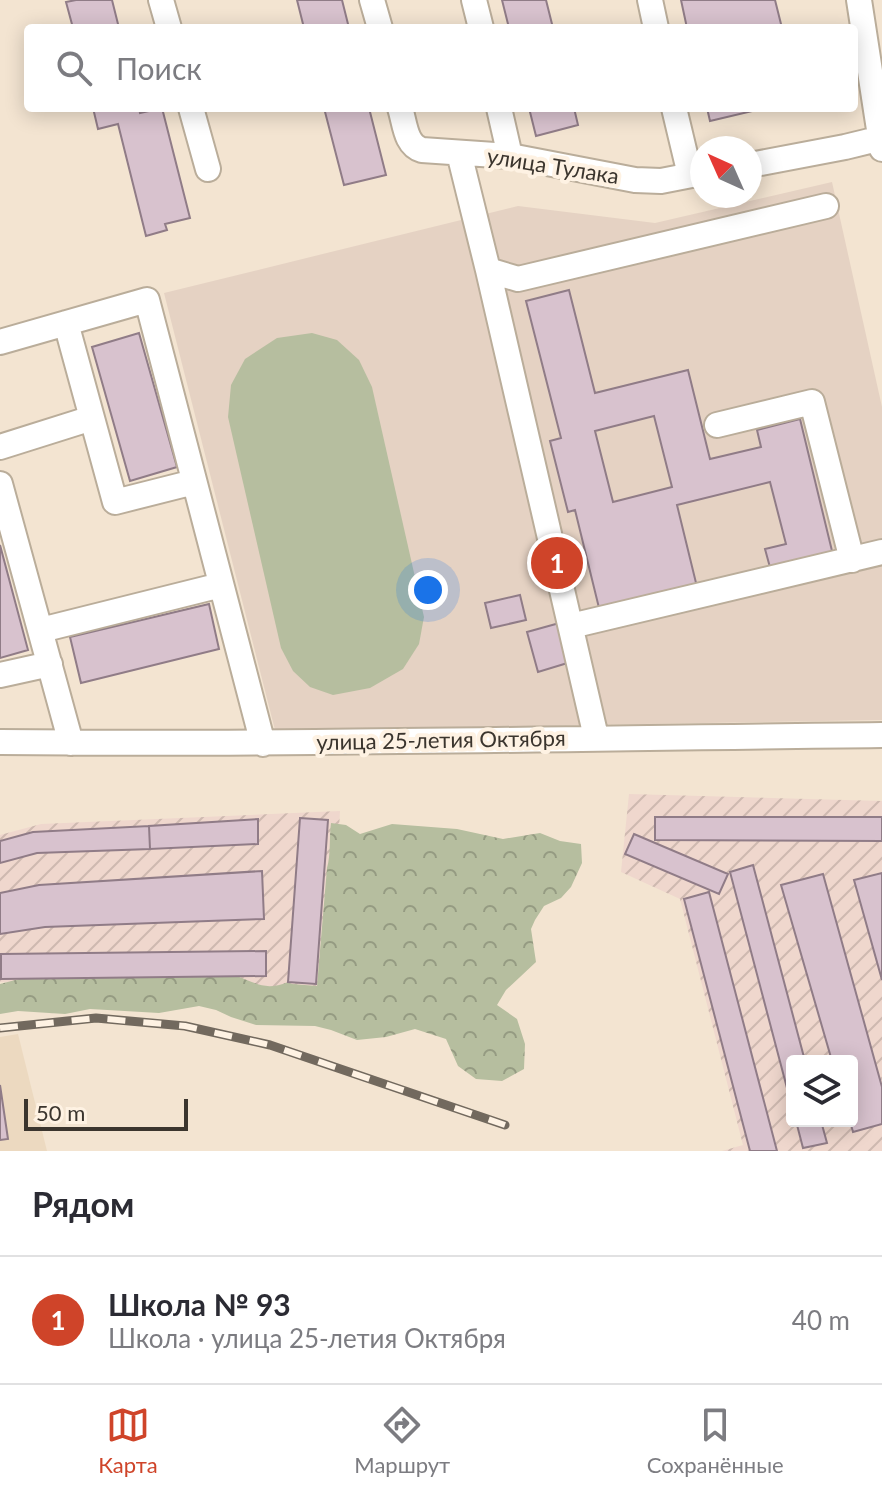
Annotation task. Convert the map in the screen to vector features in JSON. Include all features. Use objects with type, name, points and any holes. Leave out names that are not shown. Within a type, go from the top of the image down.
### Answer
[{"type":"street","points":[[161,0],[168,24]]},
{"type":"street","points":[[372,0],[379,24]]},
{"type":"street","points":[[474,0],[480,24]]},
{"type":"street","points":[[650,0],[655,24]]},
{"type":"street","points":[[762,163],[881,142],[859,0]]},
{"type":"street","points":[[192,112],[208,169]]},
{"type":"street","name":"улица Тулака","points":[[401,112],[408,138],[417,149],[510,156],[635,180],[661,181],[690,175]]},
{"type":"street","points":[[500,112],[510,156]]},
{"type":"street","points":[[675,112],[690,156]]},
{"type":"street","points":[[459,153],[596,737]]},
{"type":"street","points":[[488,270],[518,279],[826,206]]},
{"type":"street","points":[[0,342],[147,300],[263,744]]},
{"type":"street","points":[[66,323],[115,502],[194,482]]},
{"type":"street","points":[[717,425],[812,402],[852,560]]},
{"type":"street","points":[[0,447],[92,418]]},
{"type":"street","points":[[1,491],[71,743]]},
{"type":"street","points":[[571,626],[882,552]]},
{"type":"street","points":[[41,630],[221,585]]},
{"type":"street","points":[[0,675],[50,664]]},
{"type":"street","name":"улица 25-летия Октября","points":[[0,742],[263,744],[596,737],[881,738]]},
{"type":"shaded area","points":[[832,182],[882,407],[882,720],[276,734],[164,293],[518,206],[655,223],[720,208],[762,208],[762,198]]},
{"type":"shaded area","points":[[629,794],[882,801],[882,1151],[722,1151],[743,1145],[680,899],[621,872]]},
{"type":"shaded area","points":[[340,811],[330,988],[0,982],[0,835],[41,824]]},
{"type":"shaded area","points":[[18,1034],[47,1151],[0,1151],[0,1037]]},
{"type":"green space","points":[[312,333],[337,340],[359,360],[372,387],[424,617],[419,644],[403,669],[370,688],[333,695],[310,687],[293,671],[281,648],[228,417],[231,385],[245,359],[277,338]]},
{"type":"green space","points":[[331,823],[346,825],[360,834],[392,824],[457,829],[503,839],[540,833],[560,841],[581,844],[582,863],[571,887],[561,898],[544,906],[531,929],[536,962],[506,990],[497,1005],[517,1019],[525,1044],[524,1069],[502,1081],[476,1079],[458,1066],[446,1039],[415,1029],[386,1037],[357,1040],[315,1026],[256,1025],[199,1006],[159,1013],[90,1009],[65,1014],[18,1011],[0,1014],[0,984],[19,979],[237,976],[268,986],[288,982],[317,986]]},
{"type":"building","points":[[112,0],[118,24],[72,24],[66,2]]},
{"type":"building","points":[[297,0],[342,0],[348,24],[303,24]]},
{"type":"building","points":[[502,0],[546,0],[552,24],[508,24]]},
{"type":"building","points":[[681,0],[775,0],[781,24],[686,24]]},
{"type":"building","points":[[94,112],[163,112],[190,218],[165,224],[167,230],[146,236],[118,124],[98,129]]},
{"type":"building","points":[[325,112],[370,112],[386,175],[344,185]]},
{"type":"building","points":[[530,112],[575,112],[578,125],[536,136]]},
{"type":"building","points":[[708,112],[748,112],[710,121]]},
{"type":"building","points":[[569,290],[595,393],[688,370],[710,459],[761,447],[757,430],[800,419],[833,555],[771,571],[765,549],[786,544],[770,482],[677,505],[698,591],[601,616],[575,510],[568,512],[550,441],[561,438],[526,301]],"holes":[[[654,416],[672,487],[613,502],[595,431]]]},
{"type":"building","points":[[139,333],[177,467],[130,481],[92,347]]},
{"type":"building","points":[[0,545],[28,650],[0,658]]},
{"type":"building","points":[[520,595],[526,620],[491,628],[485,603]]},
{"type":"building","points":[[209,604],[219,649],[81,683],[70,637]]},
{"type":"building","points":[[563,622],[574,661],[538,672],[527,632]]},
{"type":"building","points":[[655,817],[882,817],[882,841],[655,840]]},
{"type":"building","points":[[300,818],[328,820],[316,984],[288,982]]},
{"type":"building","points":[[258,819],[258,844],[150,849],[149,826]]},
{"type":"building","points":[[149,826],[150,849],[37,853],[0,863],[0,841],[33,832]]},
{"type":"building","points":[[634,834],[728,874],[719,894],[625,854]]},
{"type":"building","points":[[753,865],[803,1055],[786,1055],[786,1084],[730,872]]},
{"type":"building","points":[[262,871],[264,919],[45,927],[0,934],[0,893],[39,885]]},
{"type":"building","points":[[882,873],[882,980],[854,880]]},
{"type":"building","points":[[823,874],[882,1087],[882,1124],[853,1132],[852,1127],[858,1127],[858,1055],[830,1055],[781,885]]},
{"type":"building","points":[[709,892],[777,1151],[750,1151],[684,899]]},
{"type":"building","points":[[266,951],[266,976],[1,979],[1,954]]},
{"type":"building","points":[[0,1085],[8,1139],[0,1140]]},
{"type":"building","points":[[798,1127],[823,1127],[827,1143],[803,1148]]},
{"type":"railway","points":[[0,1028],[96,1018],[185,1026],[270,1045],[505,1125]]},
{"type":"place","name":"Школа № 93","points":[[557,563]]}]
